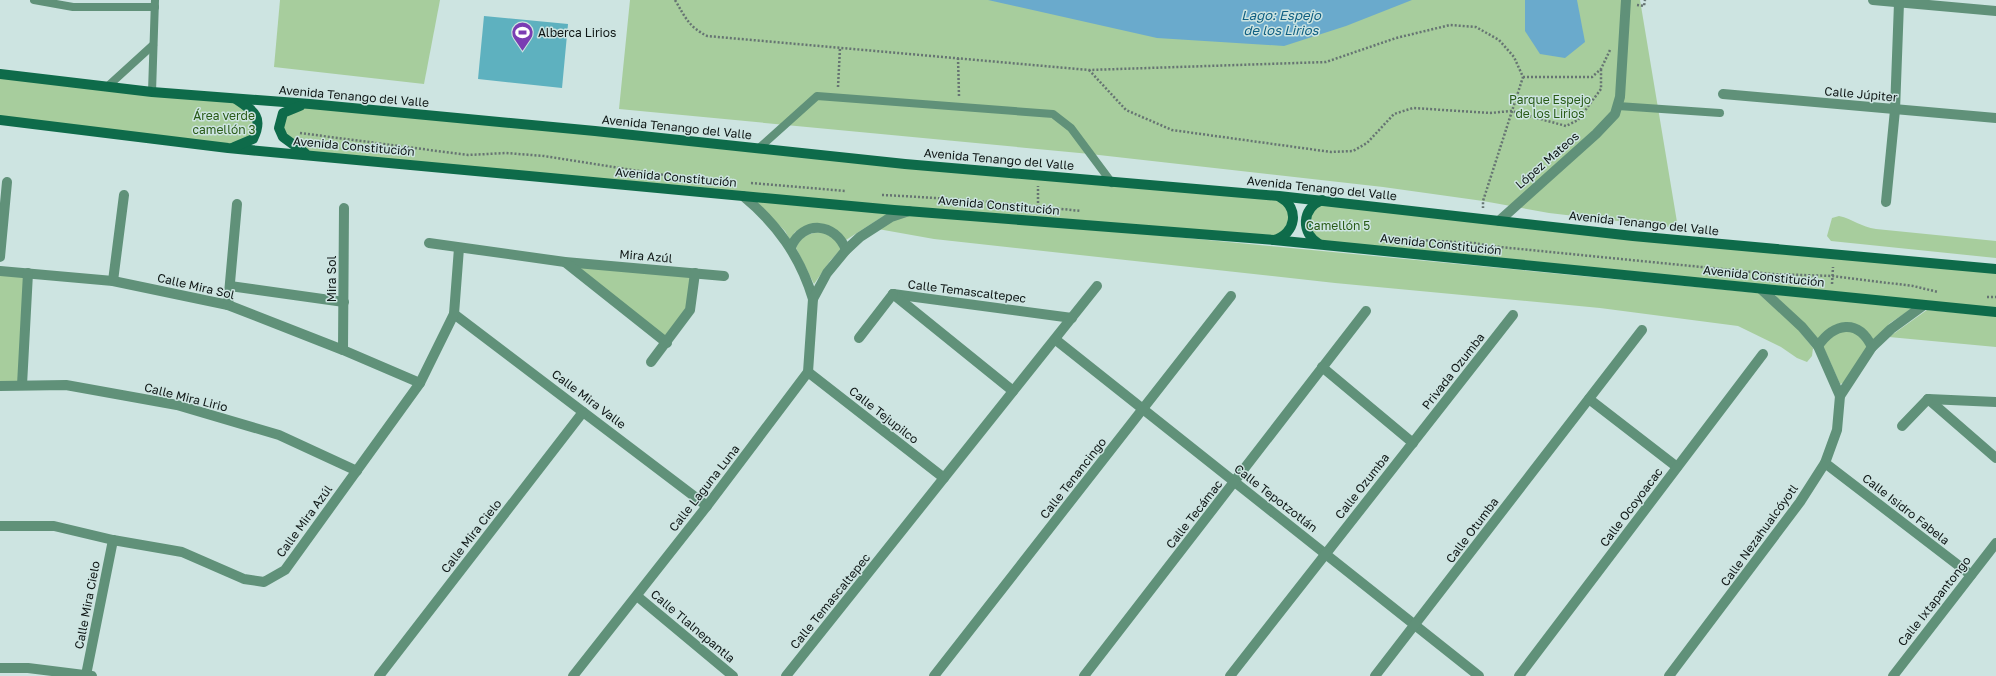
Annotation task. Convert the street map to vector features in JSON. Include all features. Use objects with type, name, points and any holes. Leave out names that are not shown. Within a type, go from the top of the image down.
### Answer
[{"type":"main road","name":"Avenida Tenango del Valle","points":[[0,74],[152,92],[310,104],[587,130],[1038,176],[1322,200],[1482,220],[1499,220],[1633,236],[1996,269]]},
{"type":"main road","points":[[228,148],[241,145],[253,139],[258,128],[257,116],[248,106],[235,98]]},
{"type":"main road","points":[[307,155],[283,137],[279,128],[280,118],[283,113],[295,107],[310,104]]},
{"type":"main road","name":"Avenida Constitución","points":[[0,120],[228,148],[908,211],[1319,244],[1996,312]]},
{"type":"main road","points":[[1274,240],[1286,234],[1293,222],[1293,216],[1289,204],[1280,196]]},
{"type":"main road","points":[[1319,244],[1308,235],[1305,222],[1306,216],[1312,206],[1322,200]]},
{"type":"street","name":"López Mateos","points":[[1499,220],[1596,134],[1615,114],[1620,97],[1626,0]]},
{"type":"street","points":[[1873,0],[1996,11]]},
{"type":"street","points":[[1886,202],[1895,110],[1900,3]]},
{"type":"street","name":"Calle Júpiter","points":[[1723,94],[1996,118]]},
{"type":"street","points":[[0,257],[7,182]]},
{"type":"street","points":[[113,281],[124,195]]},
{"type":"street","points":[[742,196],[769,219],[791,247],[808,281],[813,299],[808,372]]},
{"type":"street","points":[[228,305],[236,204]]},
{"type":"street","name":"Mira Sol","points":[[343,350],[344,208]]},
{"type":"street","points":[[813,299],[827,273],[846,250],[875,226],[908,211]]},
{"type":"street","points":[[791,247],[799,235],[805,231],[819,228],[833,232],[843,242],[846,250]]},
{"type":"street","name":"Mira Azúl","points":[[429,243],[565,262],[724,276]]},
{"type":"street","name":"Calle Mira Azúl","points":[[0,526],[54,526],[113,540],[182,552],[244,579],[264,582],[284,570],[420,383],[454,314],[459,248]]},
{"type":"street","points":[[565,262],[666,343]]},
{"type":"street","name":"Calle Mira Sol","points":[[0,271],[113,281],[228,305],[343,350],[420,383]]},
{"type":"street","points":[[22,385],[28,273]]},
{"type":"street","points":[[651,362],[690,310],[695,273]]},
{"type":"street","points":[[230,286],[344,302]]},
{"type":"street","points":[[1072,318],[1097,286]]},
{"type":"street","name":"Calle Nezahualcóyotl","points":[[1761,289],[1802,327],[1818,346],[1840,396]]},
{"type":"street","points":[[859,338],[893,294]]},
{"type":"street","name":"Calle Temascaltepec","points":[[786,676],[1056,340],[1072,318],[893,294]]},
{"type":"street","name":"Calle Temascaltepec","points":[[893,294],[1013,392]]},
{"type":"street","name":"Calle Tenancingo","points":[[934,676],[1231,296]]},
{"type":"street","name":"Calle Nezahualcóyotl","points":[[1669,676],[1800,502],[1825,463],[1837,430],[1840,396],[1872,347],[1891,328],[1924,305]]},
{"type":"street","name":"Calle Tecámac","points":[[1084,676],[1366,311]]},
{"type":"street","name":"Calle Mira Valle","points":[[454,314],[707,506]]},
{"type":"street","name":"Privada Ozumba","points":[[1413,443],[1513,315]]},
{"type":"street","points":[[1818,346],[1825,336],[1838,327],[1854,328],[1868,339],[1872,347]]},
{"type":"street","name":"Calle Otumba","points":[[1375,676],[1642,330]]},
{"type":"street","name":"Calle Tepotzotlán","points":[[1056,340],[1479,676]]},
{"type":"street","name":"Calle Ocoyoacac","points":[[1519,676],[1763,354]]},
{"type":"street","points":[[1322,367],[1413,443]]},
{"type":"street","name":"Calle Tejupilco","points":[[808,372],[944,478]]},
{"type":"street","name":"Calle Laguna Luna","points":[[573,676],[707,506],[808,372]]},
{"type":"street","name":"Calle Mira Lirio","points":[[0,386],[66,385],[177,405],[279,435],[357,471]]},
{"type":"street","points":[[1588,399],[1677,467]]},
{"type":"street","points":[[1902,426],[1928,399],[1996,402]]},
{"type":"street","points":[[1928,399],[1996,458]]},
{"type":"street","name":"Calle Mira Cielo","points":[[379,676],[583,412]]},
{"type":"street","name":"Calle Ozumba","points":[[1230,676],[1413,443]]},
{"type":"street","name":"Calle Isidro Fabela","points":[[1825,463],[1971,575]]},
{"type":"street","name":"Calle Mira Cielo","points":[[89,675],[113,540]]},
{"type":"street","name":"Calle Ixtapantongo","points":[[1893,676],[1996,543]]},
{"type":"street","name":"Calle Tlalnepantla","points":[[637,596],[729,675]]},
{"type":"street","points":[[0,668],[28,668],[89,675]]},
{"type":"lane","points":[[34,0],[73,7],[155,4],[152,92]]},
{"type":"lane","points":[[108,86],[153,45]]},
{"type":"lane","points":[[759,148],[817,96],[838,99],[1053,114],[1071,128],[1112,183]]},
{"type":"lane","points":[[1618,106],[1720,113]]},
{"type":"path","points":[[675,0],[686,20],[695,30],[707,36],[1089,70],[1326,62],[1396,38],[1450,25],[1476,27],[1499,40],[1514,57],[1523,77],[1483,201],[1482,220]]},
{"type":"path","points":[[1523,77],[1592,77],[1601,69],[1612,45]]},
{"type":"path","points":[[838,99],[840,48]]},
{"type":"path","points":[[958,58],[959,107]]},
{"type":"path","points":[[1089,70],[1126,110],[1172,130],[1331,152],[1353,151],[1368,143],[1394,114],[1412,108],[1490,113],[1511,111],[1566,126],[1578,120],[1601,89],[1601,69]]},
{"type":"path","points":[[280,131],[468,155],[506,153],[544,156],[669,175]]},
{"type":"path","points":[[1037,221],[1038,176]]},
{"type":"path","points":[[747,182],[851,192]]},
{"type":"path","points":[[881,195],[981,200],[1006,205],[1038,206],[1082,211]]},
{"type":"path","points":[[1397,238],[1474,243],[1490,246],[1772,274],[1832,276],[1913,286],[1945,294]]},
{"type":"path","points":[[1830,296],[1835,254]]},
{"type":"path","points":[[1985,297],[1996,296]]},
{"type":"green space","points":[[280,0],[440,0],[424,84],[274,67]]},
{"type":"green space","name":"Parque Espejo de los Lirios","points":[[630,0],[1640,0],[1678,228],[1549,213],[1483,201],[1383,187],[1090,154],[619,109]]},
{"type":"green space","name":"Área verde camellón 3","points":[[0,76],[235,98],[252,116],[253,134],[227,146],[0,118]]},
{"type":"green space","points":[[310,106],[1279,198],[1292,215],[1281,236],[897,208],[307,153],[292,143],[281,124],[284,114]]},
{"type":"green space","points":[[755,201],[892,214],[882,217],[846,240],[840,234],[808,225],[795,232],[790,240],[785,231]]},
{"type":"green space","name":"Camellón 5","points":[[1318,204],[1996,270],[1996,310],[1314,240],[1307,218]]},
{"type":"green space","points":[[909,215],[1114,231],[1759,293],[1797,328],[1813,348],[1812,356],[1807,362],[1797,358],[1781,347],[1738,326],[1600,308],[1335,283],[934,239],[878,229],[894,220]]},
{"type":"green space","points":[[1839,216],[1866,227],[1876,229],[1996,241],[1996,258],[1831,241],[1827,236],[1832,218]]},
{"type":"green space","points":[[820,232],[833,238],[841,249],[830,261],[814,284],[796,248],[805,236]]},
{"type":"green space","points":[[576,266],[691,276],[688,309],[667,338]]},
{"type":"green space","points":[[0,271],[28,273],[18,386],[0,386]]},
{"type":"green space","points":[[1774,294],[1913,308],[1890,323],[1874,341],[1858,328],[1846,323],[1834,327],[1818,341]]},
{"type":"green space","points":[[1927,310],[1996,316],[1996,347],[1889,337]]},
{"type":"green space","points":[[1835,332],[1855,332],[1869,347],[1843,383],[1840,384],[1823,346]]},
{"type":"water","name":"Lago: Espejo de los Lirios","points":[[988,0],[1412,0],[1346,26],[1284,46],[1157,38]]},
{"type":"water","points":[[1525,0],[1577,0],[1585,42],[1565,58],[1540,54],[1525,31]]},
{"type":"building","name":"Alberca Lirios","points":[[484,16],[568,24],[562,88],[478,79]]},
{"type":"place","name":"Alberca Lirios","points":[[523,52]]}]
